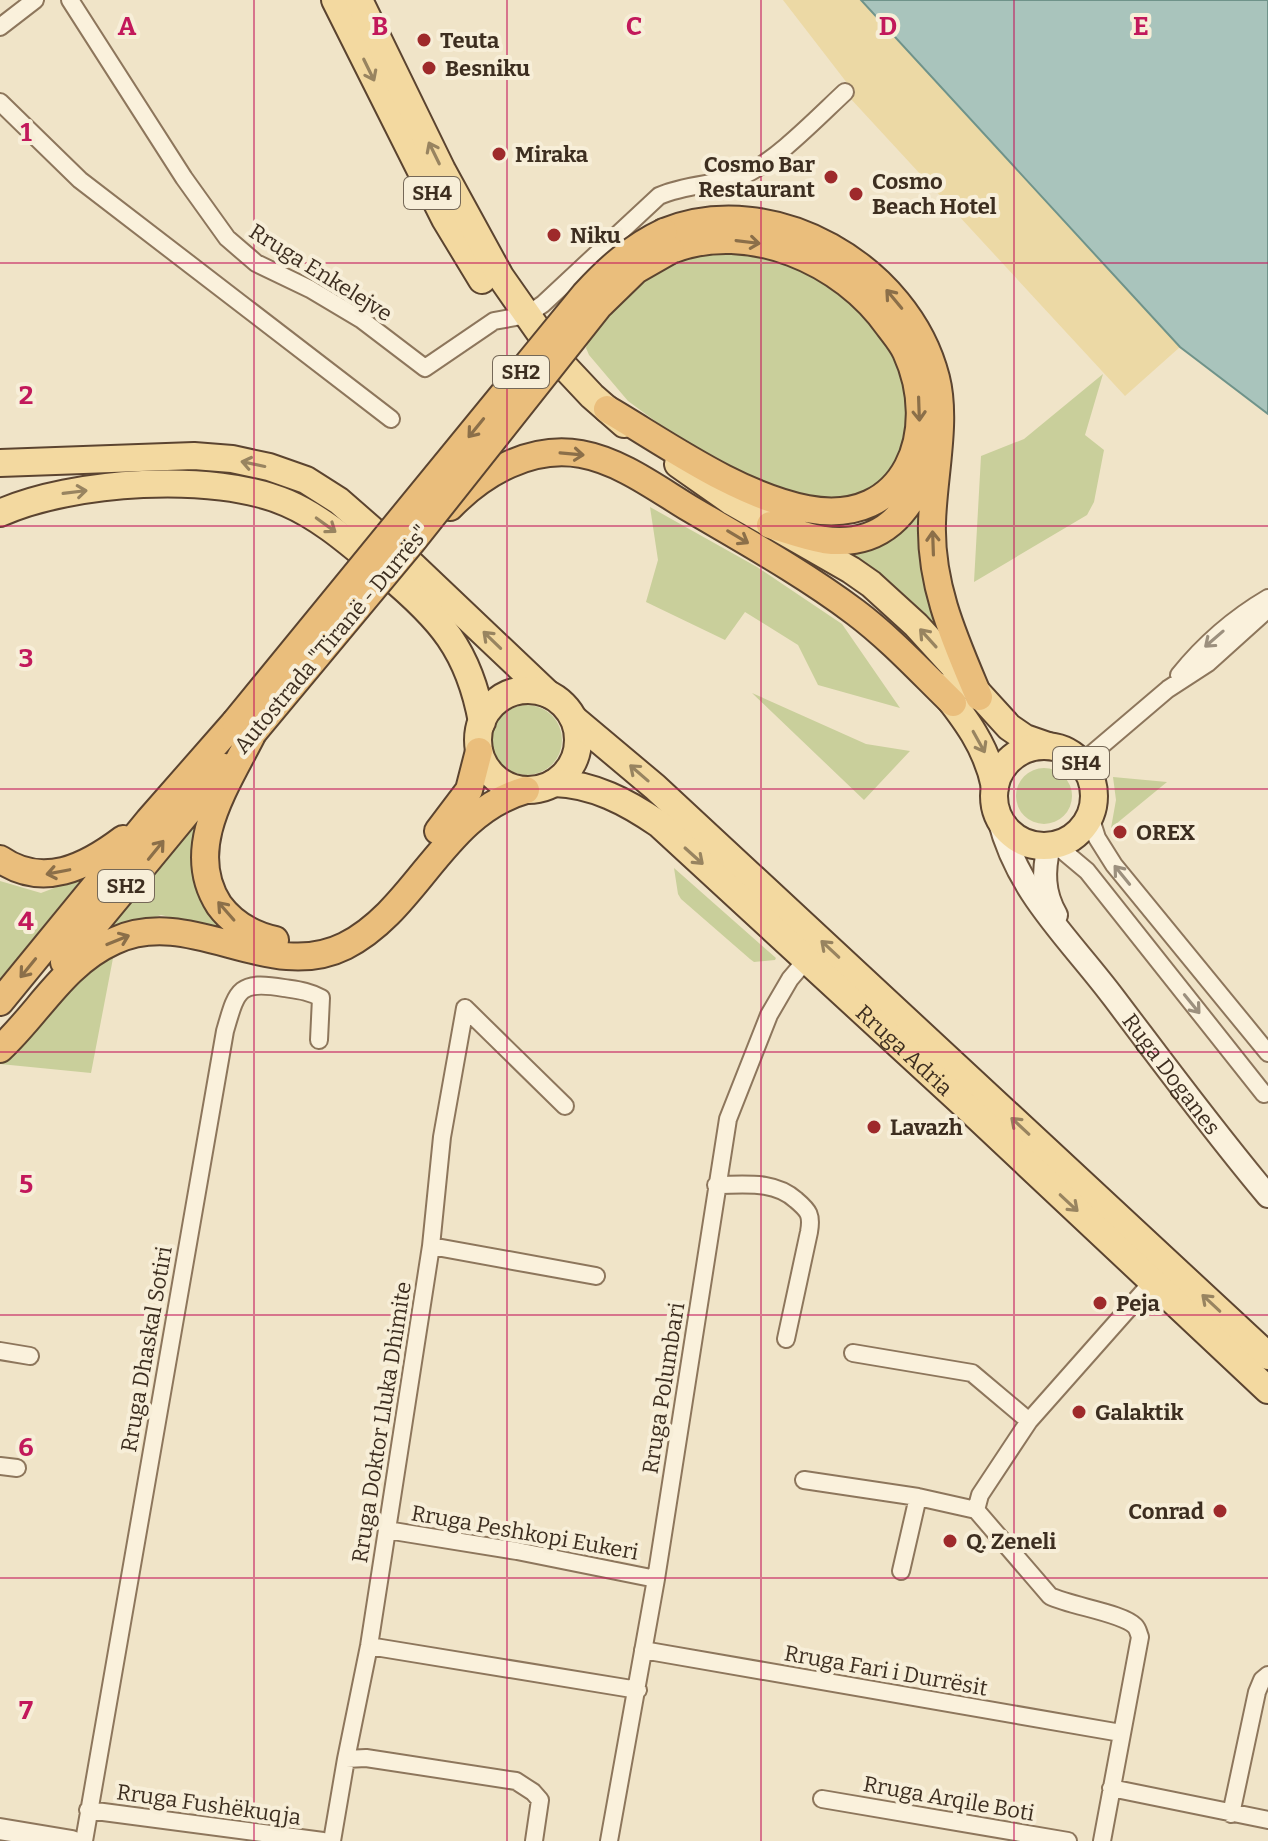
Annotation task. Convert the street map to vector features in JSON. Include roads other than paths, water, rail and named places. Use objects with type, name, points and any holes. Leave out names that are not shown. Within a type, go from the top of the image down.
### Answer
[{"type":"highway","points":[[667,241],[695,224],[727,221],[769,225],[818,239],[861,267],[907,314],[925,346],[937,379],[941,411],[932,523],[937,583],[946,618],[979,697]]},
{"type":"highway","name":"Autostrada \"Tiranë - Durrës\"","points":[[0,1041],[585,294],[625,255],[645,241],[667,241]]},
{"type":"highway","points":[[607,409],[748,489],[809,509],[863,507],[887,494],[907,468],[916,445],[921,412],[906,351],[880,314],[835,273],[813,261],[766,245],[736,241],[667,241]]},
{"type":"highway","name":"Autostrada \"Tiranë - Durrës\"","points":[[0,1002],[149,820],[244,728],[412,542],[599,306],[667,241]]},
{"type":"highway","points":[[770,525],[810,537],[847,542],[879,532],[892,524],[913,500],[937,449]]},
{"type":"highway","points":[[412,542],[487,475],[520,460],[557,453],[580,453],[604,460],[799,574],[856,613],[890,641],[953,703]]},
{"type":"highway","points":[[244,728],[212,815],[205,842],[206,872],[214,897],[237,924],[254,934],[293,942],[315,941],[335,934],[378,900],[462,800],[473,779],[479,751]]},
{"type":"highway","points":[[0,1049],[65,976],[99,948],[129,935],[159,929],[188,932],[256,951],[291,957],[322,955],[341,948],[367,932],[390,911],[468,821],[502,799],[526,790]]},
{"type":"highway","points":[[0,859],[16,869],[36,874],[68,871],[98,857],[149,820]]},
{"type":"main road","name":"SH4","points":[[335,0],[449,226],[485,285],[607,409],[662,452],[770,525],[861,597],[901,639],[953,703],[983,748],[990,763],[999,819]]},
{"type":"main road","name":"SH4","points":[[359,0],[518,317]]},
{"type":"main road","points":[[0,463],[194,456],[232,459],[269,467],[306,480],[339,501],[377,533],[548,694],[561,702],[574,719],[578,733],[576,755],[570,768],[554,783],[526,790],[512,788],[493,776],[479,751],[478,736],[482,722],[494,704],[512,693],[534,690],[548,694]]},
{"type":"main road","points":[[0,513],[62,493],[174,484],[232,487],[285,502],[329,526],[433,614],[464,663],[482,722]]},
{"type":"main road","name":"SH4","points":[[770,525],[851,570],[877,589],[916,625],[1009,727],[1025,738],[1066,751],[1081,763],[1093,785],[1090,816]]},
{"type":"main road","name":"Rruga Adria","points":[[574,719],[655,787],[1268,1356]]},
{"type":"main road","name":"SH4","points":[[995,787],[1002,768],[1016,754],[1048,746]]},
{"type":"main road","name":"Rruga Adria","points":[[554,783],[601,792],[644,814],[807,959],[1268,1390]]},
{"type":"main road","points":[[999,819],[1017,839],[1036,846],[1052,846],[1074,837],[1090,816]]},
{"type":"main road","points":[[999,819],[1008,850],[1034,900],[1078,950]]},
{"type":"main road","points":[[1052,846],[1046,864],[1046,896],[1078,950]]},
{"type":"main road","name":"Ruga Doganes","points":[[1078,950],[1268,1196]]},
{"type":"street","points":[[0,27],[35,0]]},
{"type":"street","name":"Rruga Enkelejve","points":[[70,0],[201,202],[227,238],[256,263],[339,305],[425,368],[494,321],[518,317]]},
{"type":"street","points":[[518,317],[543,304],[659,196],[748,173],[771,158],[845,92]]},
{"type":"street","points":[[0,102],[80,180],[391,419]]},
{"type":"street","points":[[1168,689],[1198,652],[1245,612],[1268,598]]},
{"type":"street","points":[[1081,763],[1168,689],[1208,663],[1268,609]]},
{"type":"street","points":[[1090,816],[1097,838],[1114,865],[1268,1053]]},
{"type":"street","points":[[1052,846],[1087,871],[1264,1094]]},
{"type":"street","name":"Rruga Polumbari","points":[[609,1841],[638,1690],[728,1119],[769,1015],[790,979],[807,959]]},
{"type":"street","name":"Rruga Dhaskal Sotiri","points":[[84,1841],[219,1062],[231,1010],[241,992],[250,985],[262,984],[313,994],[321,998],[322,1005],[319,1040]]},
{"type":"street","name":"Rruga Doktor Lluka Dhimite","points":[[332,1841],[369,1646],[431,1246],[442,1137],[465,1008],[565,1106]]},
{"type":"street","points":[[716,1185],[779,1188],[809,1211],[809,1232],[786,1339]]},
{"type":"street","points":[[431,1246],[596,1276]]},
{"type":"street","points":[[976,1510],[980,1495],[1029,1421],[1153,1281]]},
{"type":"street","points":[[0,1351],[30,1356]]},
{"type":"street","points":[[853,1353],[972,1373],[1029,1421]]},
{"type":"street","points":[[804,1480],[918,1497],[976,1510],[1050,1596],[1065,1604],[1127,1620],[1137,1627],[1140,1637],[1102,1841]]},
{"type":"street","points":[[901,1571],[918,1497]]},
{"type":"street","name":"Rruga Peshkopi Eukeri","points":[[387,1530],[517,1551],[656,1579]]},
{"type":"street","points":[[369,1646],[638,1690]]},
{"type":"street","name":"Rruga Fari i Durrësit","points":[[643,1650],[1121,1733]]},
{"type":"street","points":[[1231,1814],[1257,1692],[1268,1675]]},
{"type":"street","points":[[346,1759],[366,1758],[516,1781],[540,1800],[534,1841]]},
{"type":"street","points":[[1111,1788],[1268,1820]]},
{"type":"street","name":"Rruga Arqile Boti","points":[[822,1799],[1068,1841]]},
{"type":"street","name":"Rruga Fushëkuqja","points":[[88,1810],[323,1841]]},
{"type":"street","points":[[0,1829],[72,1841]]},
{"type":"water","points":[[861,0],[1268,0],[1268,414],[1180,347]]},
{"type":"place","name":"Teuta","points":[[424,40]]},
{"type":"place","name":"Besniku","points":[[429,68]]},
{"type":"place","name":"Miraka","points":[[499,154]]},
{"type":"place","name":"Cosmo Bar Restaurant","points":[[831,177]]},
{"type":"place","name":"Cosmo Beach Hotel","points":[[856,194]]},
{"type":"place","name":"Niku","points":[[554,235]]},
{"type":"place","name":"OREX","points":[[1120,832]]},
{"type":"place","name":"Lavazh","points":[[874,1127]]},
{"type":"place","name":"Peja","points":[[1100,1303]]},
{"type":"place","name":"Galaktik","points":[[1079,1412]]},
{"type":"place","name":"Conrad","points":[[1220,1511]]},
{"type":"place","name":"Q. Zeneli","points":[[950,1541]]}]
